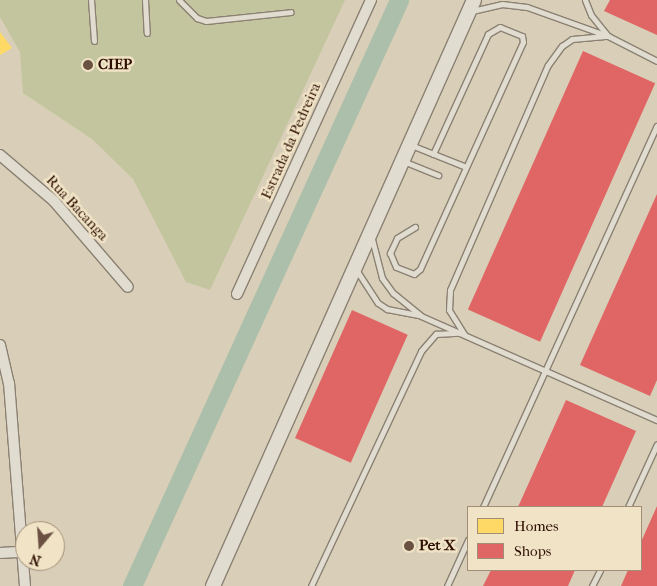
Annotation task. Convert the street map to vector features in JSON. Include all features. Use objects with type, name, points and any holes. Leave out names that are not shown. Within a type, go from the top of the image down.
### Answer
[{"type":"street","name":"Estrada da Pedreira","points":[[238,294],[371,0]]},
{"type":"street","points":[[213,586],[254,490],[411,145],[471,6]]},
{"type":"street","name":"Rua Bacanga","points":[[0,155],[54,201],[128,287]]},
{"type":"street","points":[[0,345],[9,383],[20,521]]},
{"type":"street","points":[[0,553],[15,552]]},
{"type":"street","points":[[24,571],[25,586]]},
{"type":"lane","points":[[91,0],[94,41]]},
{"type":"lane","points":[[144,0],[148,33]]},
{"type":"lane","points":[[179,0],[198,18],[206,21],[291,12]]},
{"type":"lane","points":[[585,0],[591,15],[608,36]]},
{"type":"lane","points":[[471,6],[515,4],[608,36],[657,61]]},
{"type":"lane","points":[[415,227],[397,238],[390,253],[396,267],[414,274],[420,269],[523,42],[522,36],[505,28],[496,27],[488,34],[433,154]]},
{"type":"lane","points":[[464,334],[449,310],[450,290],[548,65],[562,46],[572,39],[608,36]]},
{"type":"lane","points":[[484,506],[548,370],[657,126]]},
{"type":"lane","points":[[411,145],[466,167]]},
{"type":"lane","points":[[403,161],[438,174]]},
{"type":"lane","points":[[371,234],[382,278],[393,293],[422,316]]},
{"type":"lane","points":[[355,269],[378,303],[387,309],[422,316],[548,370],[657,420]]},
{"type":"lane","points":[[311,586],[421,350],[436,334],[464,334]]},
{"type":"lane","points":[[628,506],[657,444]]},
{"type":"lane","points":[[447,586],[467,542]]},
{"type":"lane","points":[[592,586],[600,571]]},
{"type":"green space","points":[[0,0],[345,0],[210,290],[186,282],[133,179],[92,139],[23,93],[20,52],[0,17]]},
{"type":"building: Homes","points":[[0,32],[12,48],[0,55]]},
{"type":"building: Shops","points":[[610,0],[657,0],[657,35],[604,11]]},
{"type":"building: Shops","points":[[583,51],[655,83],[540,342],[468,310]]},
{"type":"building: Shops","points":[[657,194],[657,380],[650,396],[580,365]]},
{"type":"building: Shops","points":[[352,310],[408,335],[351,463],[295,438]]},
{"type":"building: Shops","points":[[566,400],[636,431],[602,506],[518,506]]},
{"type":"building: Shops","points":[[657,506],[657,586],[621,586],[628,571],[642,571],[642,540]]},
{"type":"building: Shops","points":[[490,571],[575,571],[568,586],[483,586]]},
{"type":"waterway","points":[[132,586],[399,0]]},
{"type":"place","name":"CIEP","points":[[88,65]]},
{"type":"place","name":"Pet X","points":[[409,546]]}]
